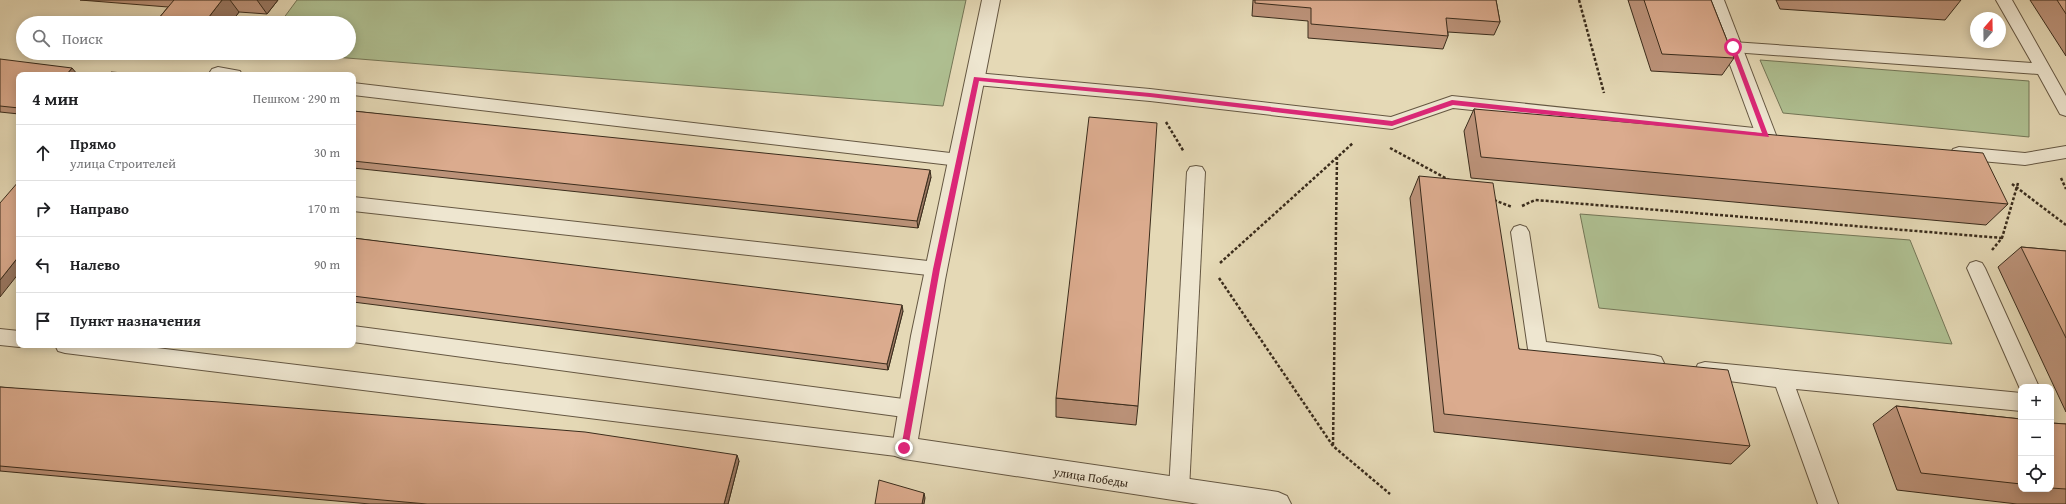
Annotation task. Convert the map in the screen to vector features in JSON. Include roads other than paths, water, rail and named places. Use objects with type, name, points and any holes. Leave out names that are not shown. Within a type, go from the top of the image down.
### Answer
[{"type":"street","points":[[904,448],[937,269],[991,0]]},
{"type":"street","points":[[1715,0],[1733,47],[1774,136]]},
{"type":"street","name":"улица Победы","points":[[904,448],[1278,504]]},
{"type":"lane","points":[[2004,0],[2066,110]]},
{"type":"lane","points":[[1733,47],[2043,69]]},
{"type":"lane","points":[[976,78],[1150,95],[1392,124],[1452,102],[1774,136]]},
{"type":"lane","points":[[356,89],[959,160]]},
{"type":"lane","points":[[1946,152],[2025,158],[2066,152]]},
{"type":"lane","points":[[1179,490],[1196,172]]},
{"type":"lane","points":[[356,204],[937,269]]},
{"type":"lane","points":[[1520,232],[1538,349],[1783,379],[2018,402]]},
{"type":"lane","points":[[1976,268],[2028,384]]},
{"type":"lane","points":[[356,334],[911,409]]},
{"type":"lane","points":[[0,337],[16,339]]},
{"type":"lane","points":[[89,348],[904,448]]},
{"type":"lane","points":[[1783,379],[1828,504]]}]
